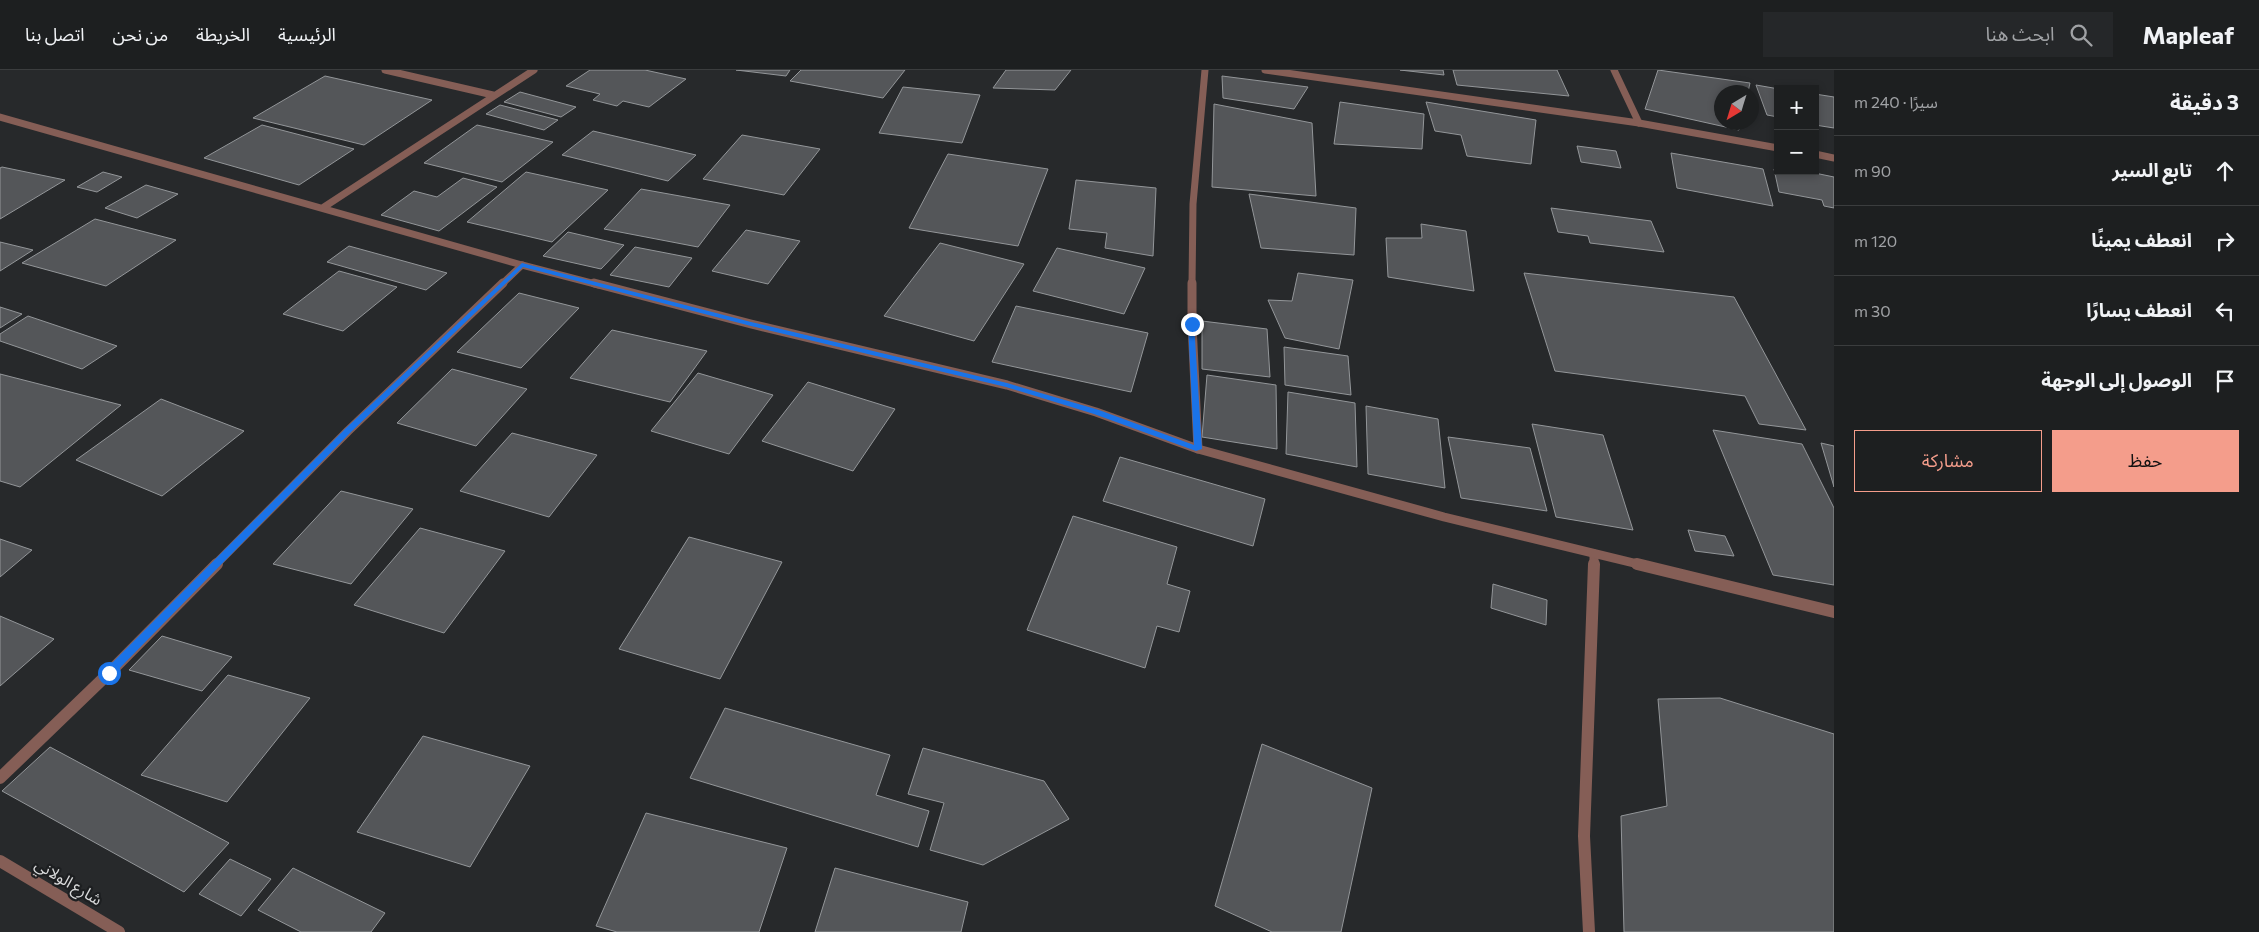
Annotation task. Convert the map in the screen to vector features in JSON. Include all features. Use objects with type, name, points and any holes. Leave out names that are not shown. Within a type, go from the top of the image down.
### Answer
[{"type":"street","points":[[385,70],[493,95]]},
{"type":"street","points":[[324,207],[534,70]]},
{"type":"street","points":[[1198,449],[1192,324],[1193,204],[1205,70]]},
{"type":"street","points":[[1265,70],[1640,123],[1774,147]]},
{"type":"street","points":[[1614,70],[1640,123]]},
{"type":"street","points":[[0,117],[104,148],[324,207],[522,265],[761,326],[1007,385],[1096,412],[1198,449],[1444,517],[1834,612]]},
{"type":"street","points":[[1819,155],[1834,158]]},
{"type":"street","points":[[0,778],[109,673],[348,431],[522,265]]},
{"type":"street","points":[[1588,932],[1584,836],[1594,554]]},
{"type":"street","name":"شارع الولاني","points":[[0,860],[119,932]]},
{"type":"building","points":[[590,70],[645,70],[686,79],[649,107],[623,101],[617,106],[593,100],[600,94],[566,86]]},
{"type":"building","points":[[736,70],[790,70],[786,76]]},
{"type":"building","points":[[801,70],[905,70],[883,98],[790,81]]},
{"type":"building","points":[[1006,70],[1071,70],[1055,90],[993,88]]},
{"type":"building","points":[[1400,70],[1443,70],[1444,75]]},
{"type":"building","points":[[1453,70],[1557,70],[1569,96],[1457,85]]},
{"type":"building","points":[[1658,70],[1750,83],[1750,85],[1714,85],[1714,124],[1645,109]]},
{"type":"building","points":[[325,76],[432,100],[364,145],[253,118]]},
{"type":"building","points":[[1222,76],[1308,87],[1294,109],[1223,98]]},
{"type":"building","points":[[1759,86],[1774,88],[1774,116],[1767,115],[1759,93]]},
{"type":"building","points":[[903,87],[980,95],[962,143],[879,133]]},
{"type":"building","points":[[520,92],[576,107],[561,117],[504,102]]},
{"type":"building","points":[[1819,95],[1834,97],[1834,128],[1819,126]]},
{"type":"building","points":[[1340,102],[1424,114],[1422,149],[1334,144]]},
{"type":"building","points":[[1426,102],[1536,120],[1531,164],[1467,156],[1461,135],[1435,131]]},
{"type":"building","points":[[1214,104],[1312,123],[1316,196],[1212,187]]},
{"type":"building","points":[[500,105],[558,120],[544,130],[486,114]]},
{"type":"building","points":[[262,125],[354,149],[299,185],[204,158]]},
{"type":"building","points":[[477,125],[553,142],[502,182],[424,163]]},
{"type":"building","points":[[593,131],[696,155],[668,181],[562,155]]},
{"type":"building","points":[[742,135],[820,149],[784,195],[703,179]]},
{"type":"building","points":[[1577,146],[1616,151],[1621,168],[1581,162]]},
{"type":"building","points":[[1671,153],[1763,169],[1773,206],[1677,188]]},
{"type":"building","points":[[948,154],[1048,169],[1018,246],[909,228]]},
{"type":"building","points":[[0,168],[65,180],[0,219]]},
{"type":"building","points":[[103,172],[122,177],[97,192],[77,187]]},
{"type":"building","points":[[526,172],[608,190],[552,242],[467,222]]},
{"type":"building","points":[[1819,174],[1834,177],[1834,208],[1824,206],[1822,200],[1779,192],[1775,175]]},
{"type":"building","points":[[463,178],[497,187],[439,231],[381,215],[414,191],[437,197]]},
{"type":"building","points":[[1076,180],[1156,188],[1153,256],[1105,248],[1107,233],[1069,229]]},
{"type":"building","points":[[146,185],[178,194],[137,218],[105,208]]},
{"type":"building","points":[[641,189],[730,205],[698,247],[604,229]]},
{"type":"building","points":[[1249,194],[1356,208],[1354,255],[1261,248]]},
{"type":"building","points":[[1551,208],[1651,221],[1664,252],[1590,243],[1588,236],[1558,232]]},
{"type":"building","points":[[95,219],[176,240],[106,286],[22,263]]},
{"type":"building","points":[[1421,224],[1466,231],[1474,291],[1388,277],[1386,238],[1422,238]]},
{"type":"building","points":[[746,230],[800,241],[768,284],[712,271]]},
{"type":"building","points":[[568,232],[624,245],[601,269],[543,256]]},
{"type":"building","points":[[0,242],[33,250],[0,271]]},
{"type":"building","points":[[940,243],[1024,264],[974,341],[884,316]]},
{"type":"building","points":[[349,246],[447,273],[426,290],[327,262]]},
{"type":"building","points":[[635,247],[692,258],[669,287],[610,275]]},
{"type":"building","points":[[1057,248],[1145,268],[1124,314],[1033,291]]},
{"type":"building","points":[[339,271],[397,287],[343,331],[283,314]]},
{"type":"building","points":[[1298,273],[1353,280],[1339,349],[1285,338],[1268,300],[1292,301]]},
{"type":"building","points":[[1524,273],[1734,297],[1806,430],[1759,424],[1745,396],[1555,371]]},
{"type":"building","points":[[519,293],[579,308],[521,368],[457,352]]},
{"type":"building","points":[[1016,306],[1148,333],[1131,392],[992,362]]},
{"type":"building","points":[[0,307],[22,314],[0,328]]},
{"type":"building","points":[[28,316],[117,346],[82,369],[0,341],[0,334]]},
{"type":"building","points":[[1202,321],[1267,329],[1270,377],[1202,369]]},
{"type":"building","points":[[612,330],[707,351],[670,402],[570,378]]},
{"type":"building","points":[[1284,347],[1348,356],[1351,395],[1285,385]]},
{"type":"building","points":[[452,369],[527,389],[476,446],[397,423]]},
{"type":"building","points":[[698,373],[773,395],[729,454],[651,431]]},
{"type":"building","points":[[0,374],[121,405],[20,487],[0,481]]},
{"type":"building","points":[[1207,375],[1276,385],[1277,449],[1202,437]]},
{"type":"building","points":[[808,382],[895,409],[853,471],[762,441]]},
{"type":"building","points":[[1288,392],[1355,403],[1357,467],[1286,454]]},
{"type":"building","points":[[161,399],[244,431],[162,496],[76,460]]},
{"type":"building","points":[[1366,406],[1438,419],[1445,488],[1368,474]]},
{"type":"building","points":[[1532,424],[1603,435],[1633,530],[1556,517]]},
{"type":"building","points":[[1713,430],[1802,444],[1834,508],[1834,585],[1773,575]]},
{"type":"building","points":[[512,433],[597,455],[549,517],[460,491]]},
{"type":"building","points":[[1448,437],[1530,448],[1547,511],[1461,498]]},
{"type":"building","points":[[1821,443],[1834,446],[1834,487]]},
{"type":"building","points":[[1120,457],[1265,499],[1253,546],[1103,501]]},
{"type":"building","points":[[341,491],[413,509],[351,584],[273,564]]},
{"type":"building","points":[[1073,516],[1177,547],[1167,584],[1190,591],[1179,632],[1157,626],[1145,668],[1027,630]]},
{"type":"building","points":[[420,528],[505,551],[444,633],[354,605]]},
{"type":"building","points":[[1688,530],[1725,536],[1734,556],[1695,551]]},
{"type":"building","points":[[689,537],[782,562],[720,679],[619,649]]},
{"type":"building","points":[[0,539],[32,550],[0,577]]},
{"type":"building","points":[[1493,584],[1547,600],[1546,625],[1491,608]]},
{"type":"building","points":[[0,616],[54,639],[0,686]]},
{"type":"building","points":[[162,636],[232,657],[202,691],[129,670]]},
{"type":"building","points":[[228,675],[310,698],[227,802],[141,775]]},
{"type":"building","points":[[1720,698],[1834,734],[1834,932],[1624,932],[1621,816],[1667,806],[1658,699]]},
{"type":"building","points":[[725,708],[890,755],[876,795],[929,811],[918,847],[690,778]]},
{"type":"building","points":[[423,736],[530,766],[470,867],[357,832]]},
{"type":"building","points":[[1262,744],[1372,788],[1341,932],[1272,932],[1215,906]]},
{"type":"building","points":[[50,747],[229,843],[184,892],[2,791]]},
{"type":"building","points":[[923,748],[1044,781],[1069,819],[983,865],[930,850],[944,803],[908,794]]},
{"type":"building","points":[[646,813],[787,848],[759,932],[617,932],[596,926]]},
{"type":"building","points":[[230,859],[271,879],[241,916],[199,894]]},
{"type":"building","points":[[293,868],[385,913],[371,932],[301,932],[258,910]]},
{"type":"building","points":[[835,868],[968,902],[961,932],[815,932]]},
{"type":"route","points":[[109,673],[348,431],[522,265],[751,324],[1007,385],[1096,412],[1198,449],[1192,324]]}]
